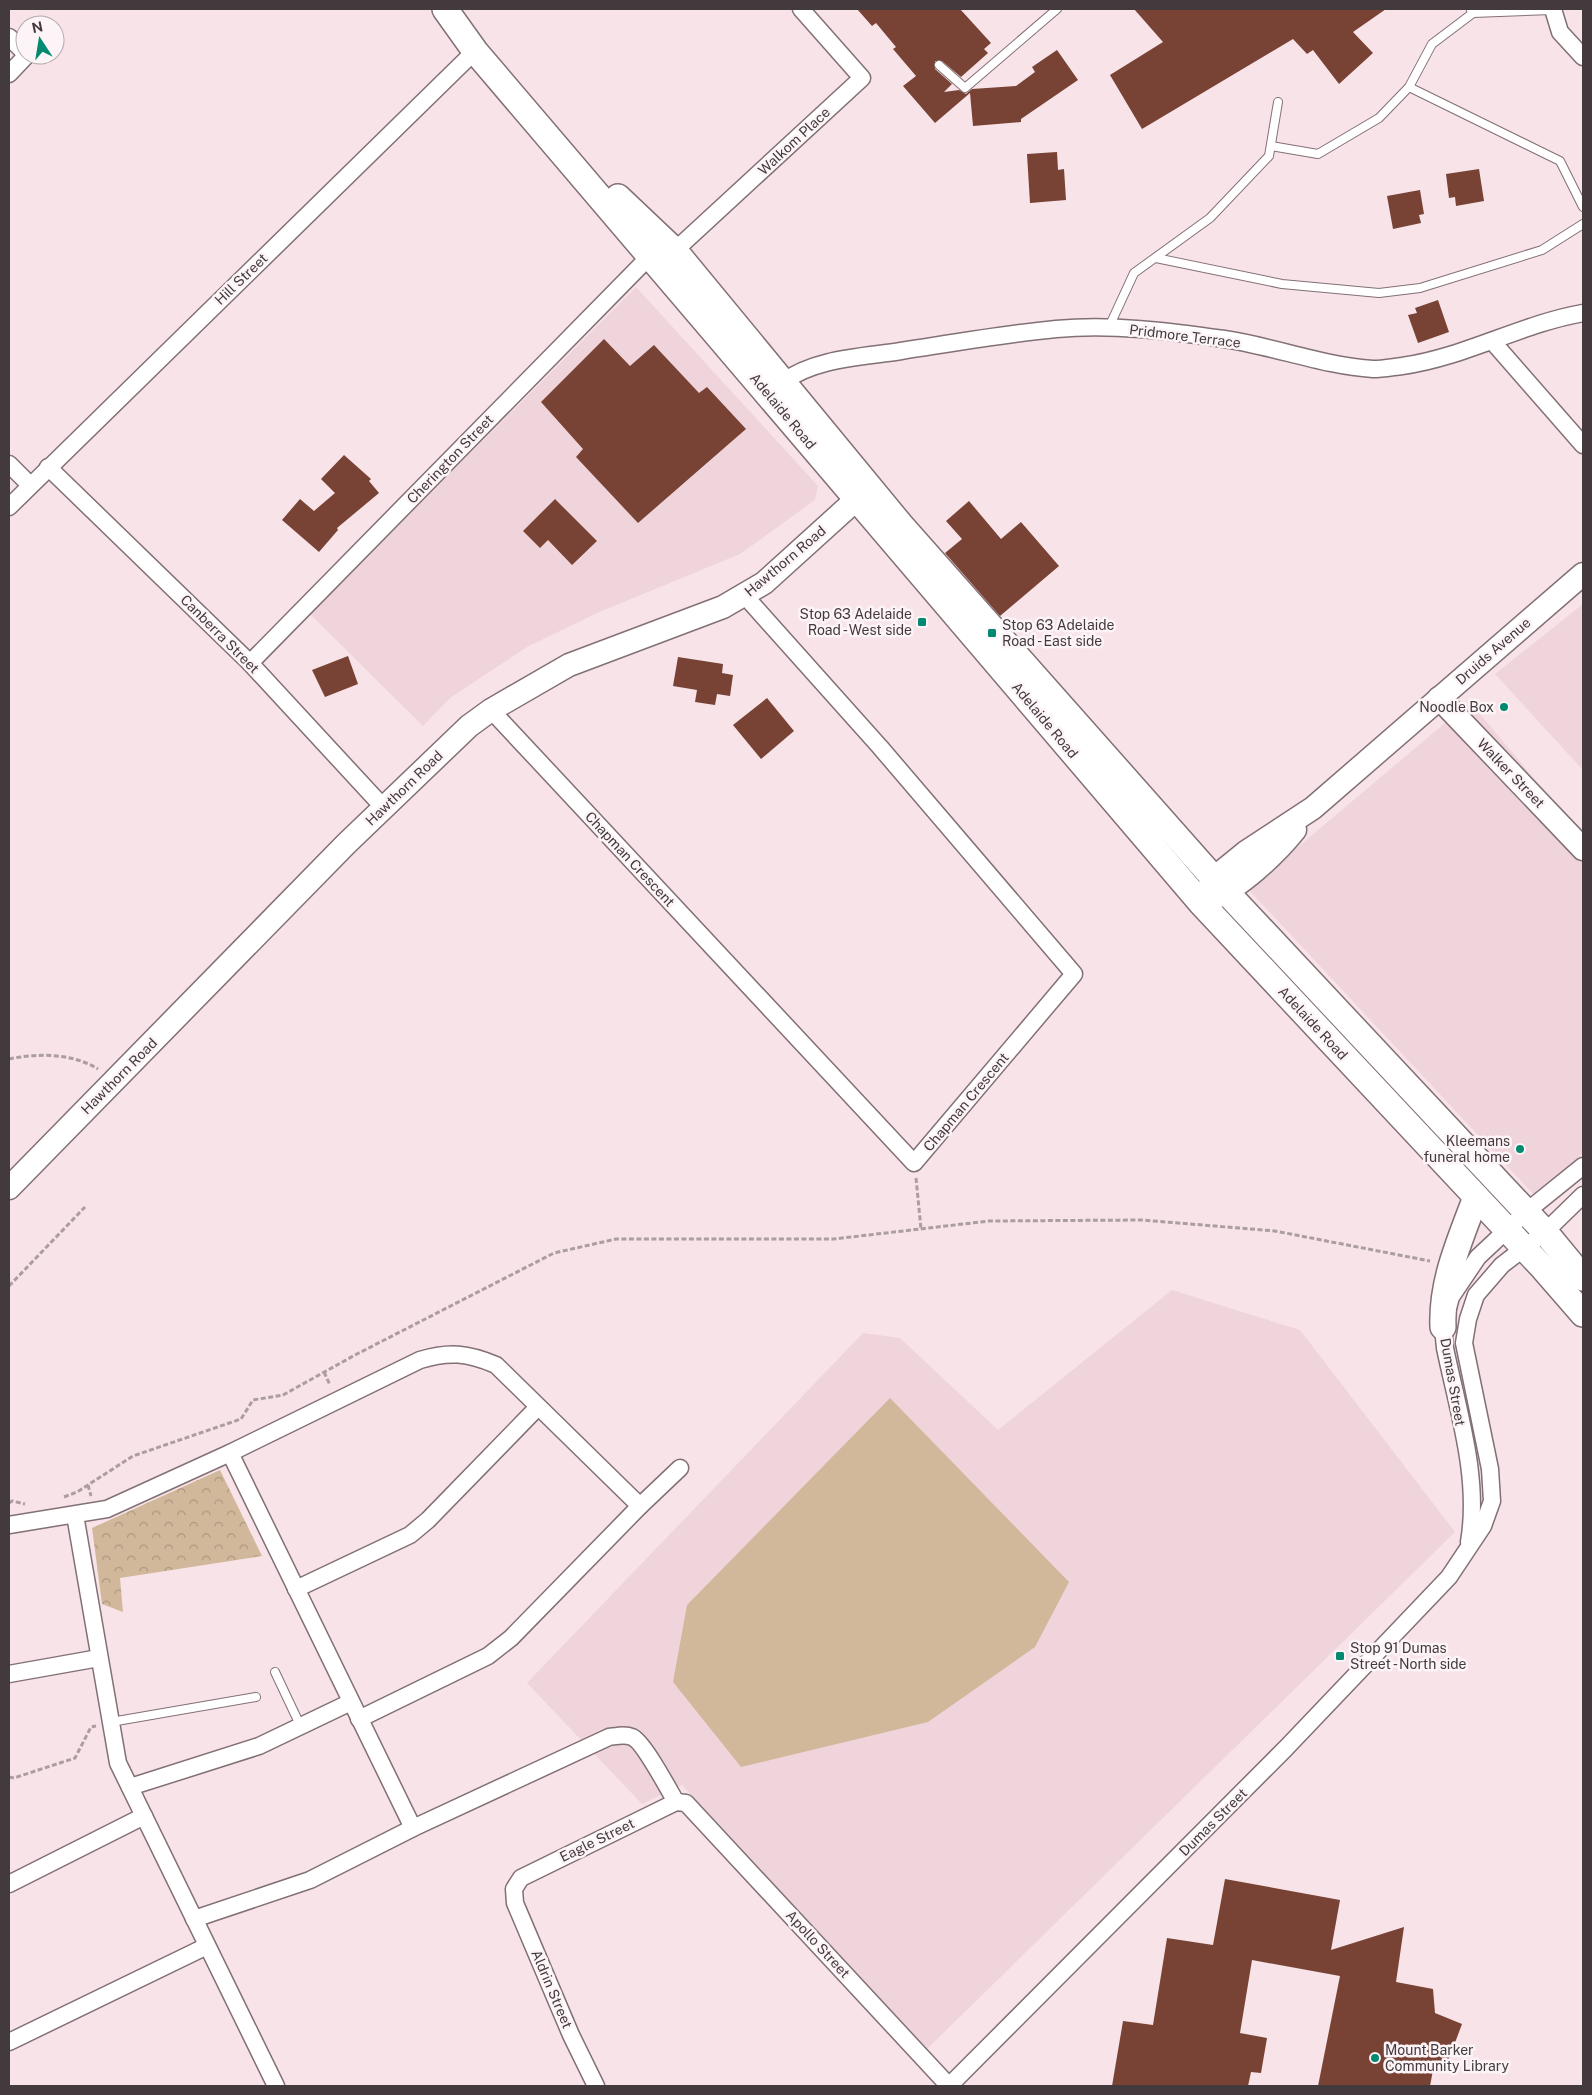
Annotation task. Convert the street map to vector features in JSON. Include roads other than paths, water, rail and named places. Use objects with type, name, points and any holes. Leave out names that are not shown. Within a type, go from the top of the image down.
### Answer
[{"type":"main road","name":"Adelaide Road","points":[[444,9],[475,51],[525,110],[661,258],[863,493],[1201,903],[1524,1248],[1583,1314]]},
{"type":"main road","name":"Adelaide Road","points":[[661,258],[783,382],[863,493],[1220,886],[1545,1232],[1583,1278]]},
{"type":"main road","points":[[1443,1327],[1442,1302],[1476,1197]]},
{"type":"street","name":"Walkom Place","points":[[661,258],[862,78],[801,9]]},
{"type":"street","points":[[1553,9],[1560,32],[1583,57]]},
{"type":"street","name":"Hill Street","points":[[9,507],[475,51]]},
{"type":"street","name":"Cherington Street","points":[[250,662],[661,258]]},
{"type":"street","name":"Pridmore Terrace","points":[[783,382],[793,375],[819,366],[1005,335],[1058,329],[1137,329],[1226,339],[1374,369],[1419,363],[1492,341],[1526,328],[1583,314]]},
{"type":"street","points":[[1492,341],[1583,445]]},
{"type":"street","points":[[9,464],[30,485]]},
{"type":"street","name":"Canberra Street","points":[[48,467],[250,662],[384,808]]},
{"type":"street","name":"Hawthorn Road","points":[[9,1188],[346,844],[468,726],[491,710],[569,665],[715,610],[745,596],[764,582],[863,493]]},
{"type":"street","name":"Druids Avenue","points":[[1201,903],[1220,886],[1246,852],[1313,808],[1583,574]]},
{"type":"street","name":"Chapman Crescent","points":[[491,710],[914,1163],[1074,974],[880,747],[745,596]]},
{"type":"street","name":"Walker Street","points":[[1439,698],[1583,849]]},
{"type":"street","name":"Dumas Street","points":[[1468,1550],[1473,1517],[1470,1479],[1444,1348],[1443,1327],[1451,1297],[1478,1257],[1526,1212],[1583,1166]]},
{"type":"street","name":"Dumas Street","points":[[950,2086],[1279,1755],[1449,1577],[1483,1526],[1492,1501],[1490,1469],[1464,1342],[1468,1319],[1476,1295],[1502,1265],[1545,1232],[1583,1194]]},
{"type":"street","points":[[9,1525],[75,1516],[107,1509],[230,1453],[420,1360],[441,1353],[481,1358],[496,1365],[640,1506]]},
{"type":"street","points":[[296,1589],[410,1535],[428,1520],[538,1407]]},
{"type":"street","points":[[194,1919],[310,1880],[413,1828],[230,1453]]},
{"type":"street","points":[[359,1719],[488,1656],[511,1638],[640,1506],[680,1468]]},
{"type":"street","points":[[75,1516],[118,1762],[276,2086]]},
{"type":"street","points":[[9,1674],[99,1658]]},
{"type":"street","points":[[130,1787],[259,1746],[351,1702]]},
{"type":"street","name":"Apollo Street","points":[[413,1828],[609,1737],[622,1736],[634,1738],[681,1802],[950,2086]]},
{"type":"street","name":"Eagle Street","points":[[514,1890],[521,1878],[681,1802]]},
{"type":"street","points":[[9,1884],[144,1816]]},
{"type":"street","name":"Aldrin Street","points":[[514,1890],[515,1903],[571,2035],[596,2086]]},
{"type":"street","points":[[9,2042],[207,1946]]},
{"type":"lane","points":[[939,65],[965,88],[1056,9]]},
{"type":"lane","points":[[1270,146],[1318,154],[1379,118],[1409,87],[1432,44],[1472,11],[1553,9]]},
{"type":"lane","points":[[1409,87],[1560,161],[1583,207]]},
{"type":"lane","points":[[1108,329],[1134,273],[1210,218],[1269,156],[1278,102]]},
{"type":"lane","points":[[1156,258],[1282,284],[1379,294],[1420,288],[1542,250],[1583,224]]},
{"type":"lane","points":[[275,1672],[300,1727]]},
{"type":"lane","points":[[111,1722],[256,1697]]},
{"type":"place","name":"Stop 63 Adelaide Road - West side","points":[[922,622]]},
{"type":"place","name":"Stop 63 Adelaide Road - East side","points":[[992,633]]},
{"type":"place","name":"Noodle Box","points":[[1504,707]]},
{"type":"place","name":"Kleemans funeral home","points":[[1520,1149]]},
{"type":"place","name":"Stop 91 Dumas Street - North side","points":[[1340,1656]]},
{"type":"place","name":"Mount Barker Community Library","points":[[1375,2058]]}]
